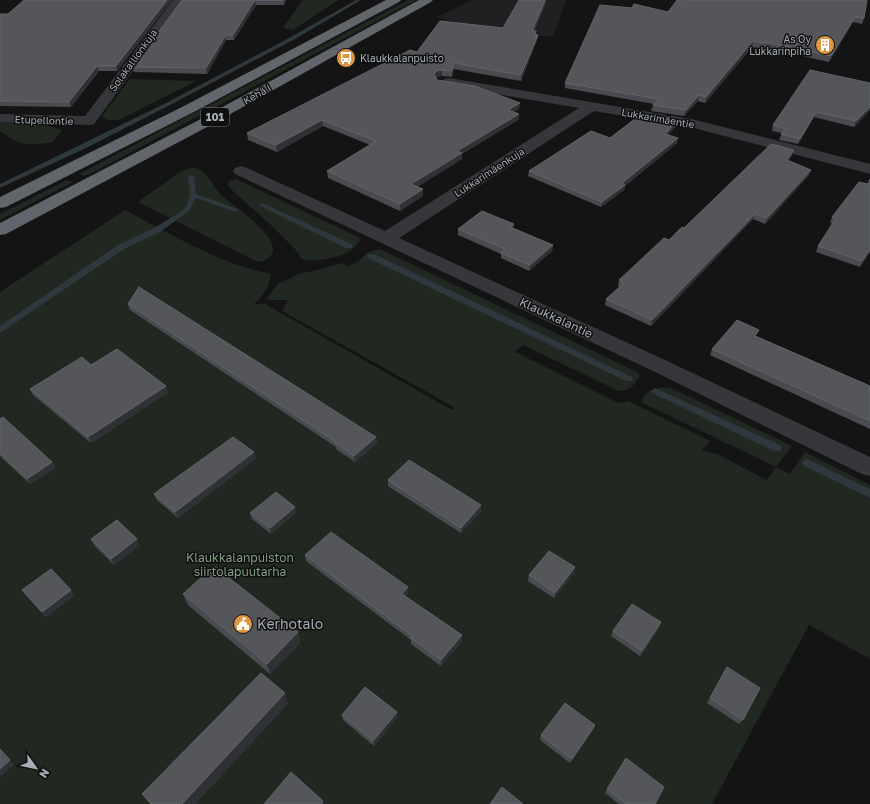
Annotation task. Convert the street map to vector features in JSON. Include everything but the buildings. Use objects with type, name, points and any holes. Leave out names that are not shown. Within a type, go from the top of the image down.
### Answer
[{"type":"highway","name":"Kehä I","points":[[0,203],[187,110],[395,0]]},
{"type":"highway","name":"Kehä I","points":[[0,230],[202,124],[427,0]]},
{"type":"street","name":"Solakallionkuja","points":[[89,121],[179,0]]},
{"type":"street","name":"Lukkarimäentie","points":[[442,81],[691,123],[870,169]]},
{"type":"street","name":"Lukkarimäenkuja","points":[[386,238],[592,106]]},
{"type":"street","name":"Etupellontie","points":[[0,118],[89,121]]},
{"type":"street","name":"Klaukkalantie","points":[[241,171],[870,467]]},
{"type":"shaded area","points":[[472,0],[566,0],[553,37],[474,29],[437,17]]},
{"type":"green space","points":[[303,0],[338,0],[293,30],[283,28]]},
{"type":"green space","points":[[408,0],[416,0],[90,174],[85,176],[79,174]]},
{"type":"green space","points":[[130,79],[196,81],[119,120],[108,120],[102,116]]},
{"type":"green space","points":[[0,122],[42,124],[62,130],[53,142],[24,144],[0,132]]},
{"type":"green space","points":[[192,167],[205,174],[220,194],[246,215],[266,234],[272,244],[273,252],[267,259],[262,262],[256,261],[138,202],[180,172]]},
{"type":"green space","points":[[236,179],[360,238],[357,244],[344,254],[336,257],[317,260],[302,259],[295,249],[273,227],[228,185],[229,181]]},
{"type":"green space","points":[[67,180],[73,182],[0,220],[0,214]]},
{"type":"green space","name":"Klaukkalanpuiston siirtolapuutarha","points":[[125,210],[214,256],[271,274],[266,290],[254,304],[265,304],[452,410],[454,407],[282,311],[288,300],[266,300],[278,284],[301,273],[342,263],[348,266],[358,262],[368,252],[380,249],[637,372],[640,376],[634,384],[626,390],[619,391],[523,345],[515,352],[618,403],[628,401],[710,441],[702,450],[717,454],[767,480],[776,467],[790,474],[805,452],[870,485],[870,659],[809,625],[712,804],[0,804],[0,292]]},
{"type":"green space","points":[[671,388],[792,446],[776,467],[643,403],[642,398],[648,392],[655,389]]},
{"type":"waterway","points":[[0,186],[198,89],[326,20],[359,0]]},
{"type":"waterway","points":[[191,177],[193,195]]},
{"type":"waterway","points":[[0,330],[121,247],[157,230],[187,210],[190,206],[193,195]]},
{"type":"waterway","points":[[193,195],[235,210]]},
{"type":"waterway","points":[[262,205],[349,246]]},
{"type":"waterway","points":[[371,256],[629,379]]},
{"type":"waterway","points":[[655,391],[777,448]]},
{"type":"waterway","points":[[807,463],[870,494]]},
{"type":"place","name":"As Oy Lukkarinpiha","points":[[825,45]]},
{"type":"place","name":"Klaukkalanpuisto","points":[[346,58]]},
{"type":"place","name":"Kerhotalo","points":[[243,624]]}]
